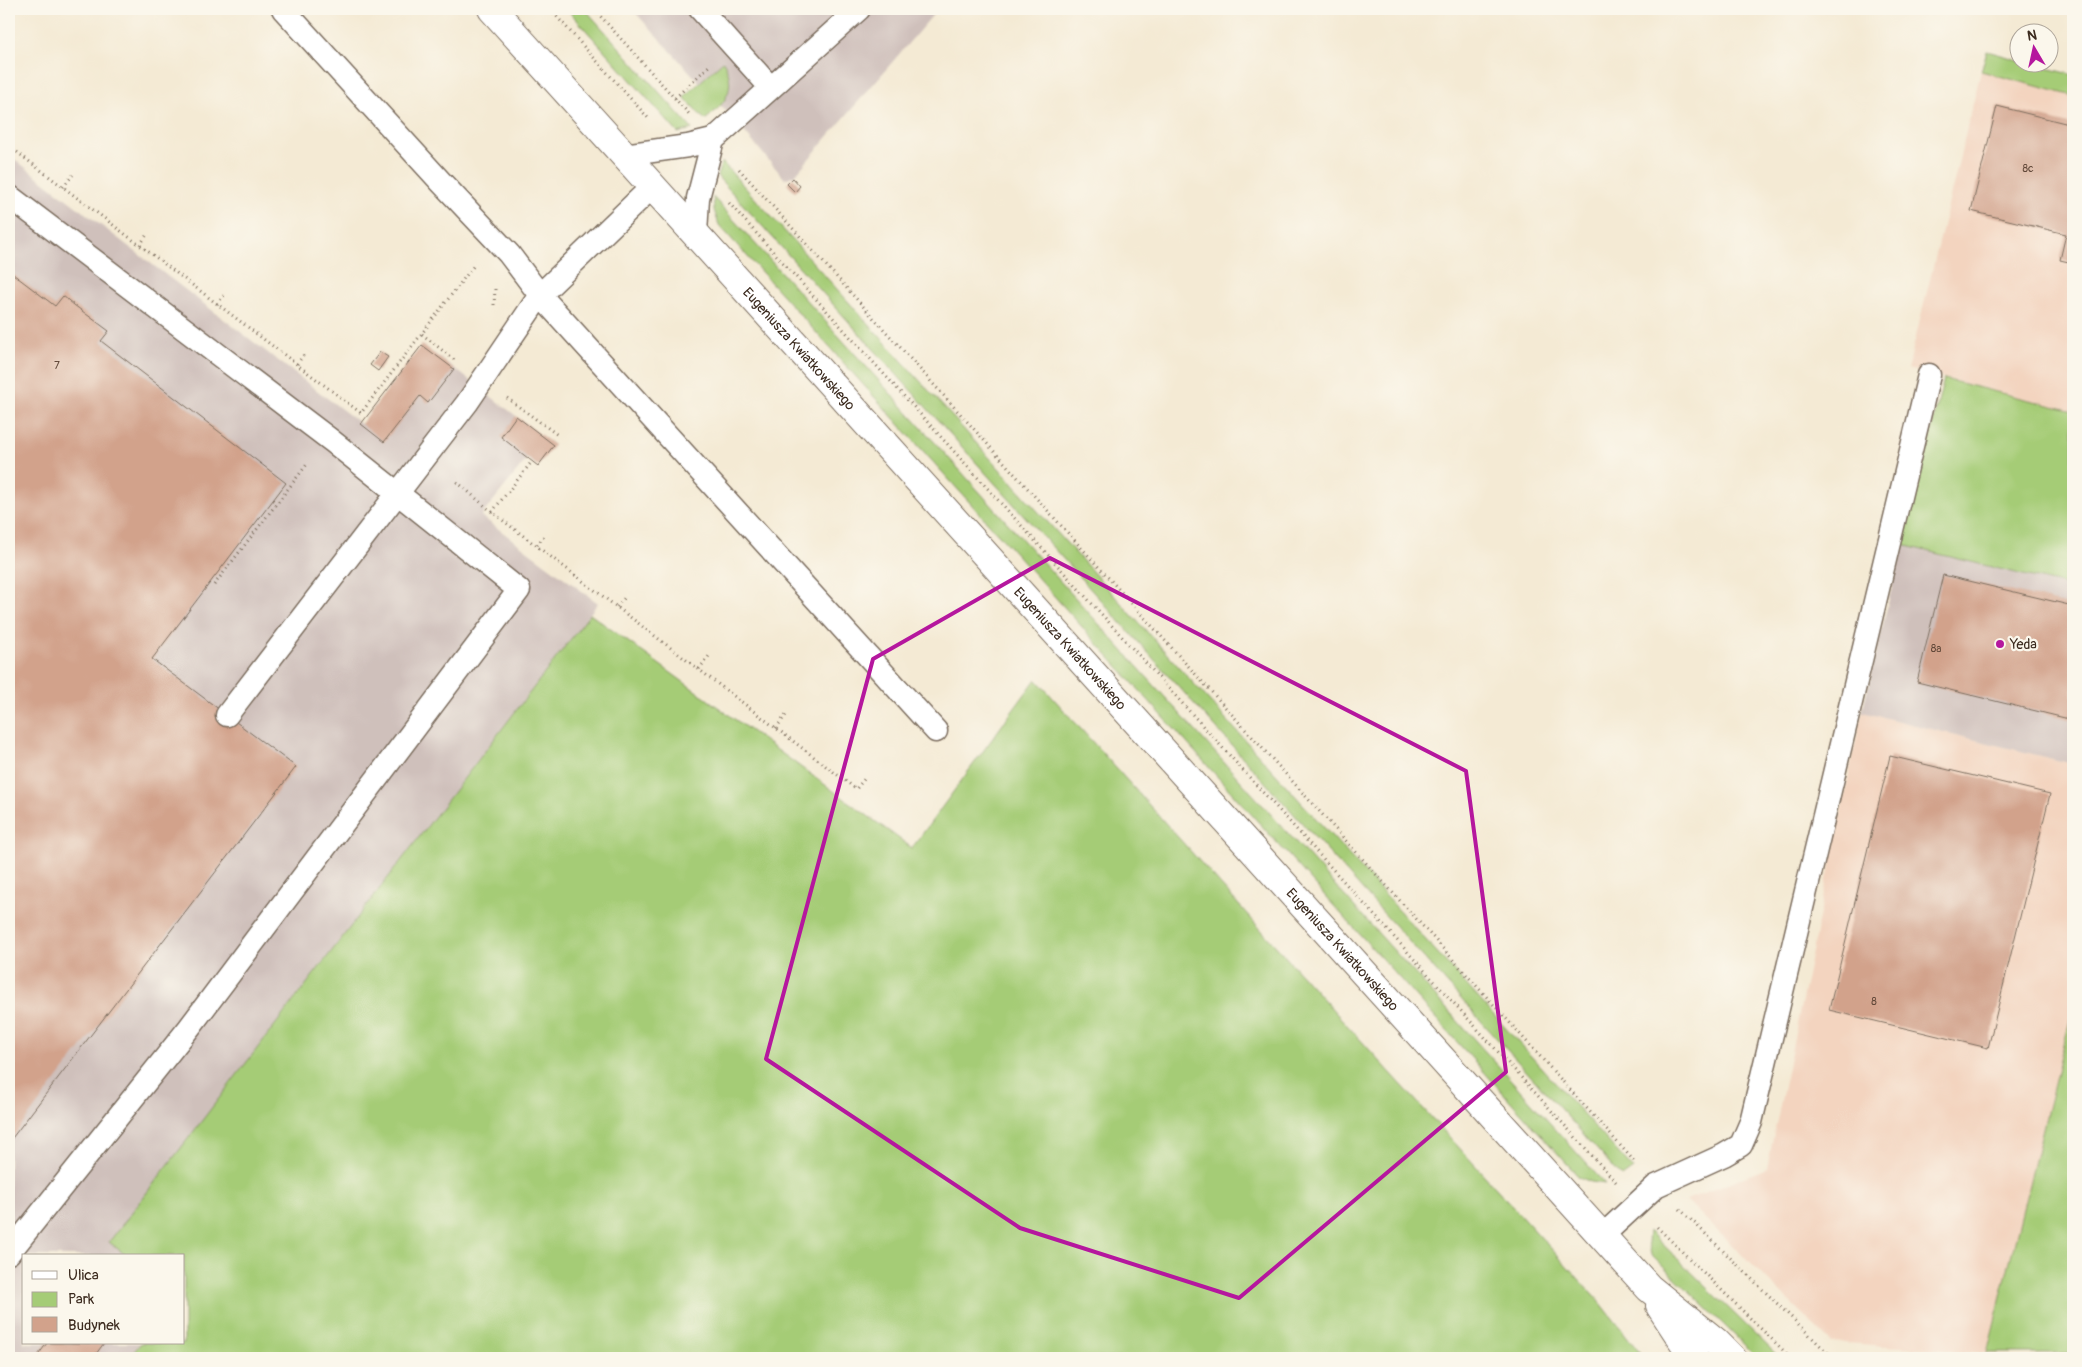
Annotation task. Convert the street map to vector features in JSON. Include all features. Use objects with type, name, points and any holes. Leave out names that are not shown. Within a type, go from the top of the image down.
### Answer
[{"type":"main road","name":"Eugeniusza Kwiatkowskiego","points":[[492,9],[1649,1288],[1716,1342],[1732,1358]]},
{"type":"main road","name":"Eugeniusza Kwiatkowskiego","points":[[1649,1288],[1694,1358]]},
{"type":"lane","points":[[283,9],[509,254],[540,294],[936,731]]},
{"type":"lane","points":[[700,9],[772,88]]},
{"type":"lane","points":[[624,155],[688,146],[713,140],[859,9]]},
{"type":"lane","points":[[696,234],[698,198],[713,140]]},
{"type":"lane","points":[[227,715],[472,395],[540,294],[653,186]]},
{"type":"lane","points":[[9,196],[398,493],[519,590],[189,1028],[9,1253]]},
{"type":"lane","points":[[1602,1236],[1656,1186],[1724,1155],[1741,1145],[1752,1122],[1929,374]]},
{"type":"path","points":[[550,9],[651,122]]},
{"type":"path","points":[[594,9],[1340,832],[1656,1186],[1830,1355],[1880,1358]]},
{"type":"path","points":[[674,98],[696,78]]},
{"type":"path","points":[[9,146],[361,413],[480,259]]},
{"type":"path","points":[[63,187],[73,175]]},
{"type":"path","points":[[704,177],[842,325],[1615,1181]]},
{"type":"path","points":[[140,245],[148,233]]},
{"type":"path","points":[[493,310],[494,286]]},
{"type":"path","points":[[217,304],[226,293]]},
{"type":"path","points":[[422,334],[457,362],[462,355]]},
{"type":"path","points":[[297,364],[305,352]]},
{"type":"path","points":[[503,395],[559,436]]},
{"type":"path","points":[[214,585],[309,462]]},
{"type":"path","points":[[492,512],[530,464]]},
{"type":"path","points":[[457,482],[492,512],[856,789],[865,778]]},
{"type":"path","points":[[537,545],[544,536]]},
{"type":"path","points":[[617,607],[626,596]]},
{"type":"path","points":[[699,669],[709,656]]},
{"type":"path","points":[[776,728],[786,715]]},
{"type":"path","points":[[1654,1224],[1791,1358]]},
{"type":"highlighted area","points":[[1050,558],[1466,771],[1506,1072],[1239,1298],[1020,1228],[766,1059],[873,659]]},
{"type":"shaded area","points":[[632,9],[938,9],[795,175],[785,179],[734,120]]},
{"type":"shaded area","points":[[1981,71],[2073,96],[2073,411],[1908,369]]},
{"type":"shaded area","points":[[9,155],[361,424],[422,345],[446,362],[554,445],[538,466],[527,459],[481,516],[598,603],[109,1242],[124,1254],[22,1254],[22,1344],[139,1344],[129,1358],[9,1358]]},
{"type":"shaded area","points":[[1902,545],[2073,587],[2073,764],[1862,712]]},
{"type":"shaded area","points":[[1862,712],[2073,764],[2073,1008],[1987,1353],[1831,1342],[1686,1200],[1767,1168]]},
{"type":"green space","points":[[585,9],[692,129],[678,133],[568,10]]},
{"type":"green space","points":[[1987,51],[2010,57],[2010,72],[2060,72],[2073,75],[2073,96],[1981,71]]},
{"type":"green space","points":[[723,61],[729,79],[728,94],[719,107],[705,120],[684,97]]},
{"type":"green space","points":[[722,162],[1633,1169],[1622,1177],[717,176]]},
{"type":"green space","points":[[713,197],[1605,1184],[1591,1182],[1579,1177],[719,225],[714,210]]},
{"type":"green space","points":[[1944,379],[2073,411],[2073,587],[1902,545]]},
{"type":"green space","points":[[590,614],[912,848],[1036,679],[1325,1001],[1600,1302],[1644,1358],[129,1358],[140,1344],[185,1344],[185,1254],[124,1254],[109,1242]]},
{"type":"green space","points":[[2073,1008],[2073,1353],[1987,1353]]},
{"type":"green space","points":[[1649,1231],[1780,1358],[1758,1358],[1651,1254],[1648,1243]]},
{"type":"building","points":[[1997,106],[2073,125],[2073,263],[2060,260],[2066,234],[1971,211]]},
{"type":"building","points":[[793,178],[800,186],[795,192],[787,184]]},
{"type":"building","points":[[9,271],[55,306],[63,296],[109,331],[101,341],[286,483],[152,659],[296,767],[9,1142]]},
{"type":"building","points":[[422,345],[454,369],[428,403],[420,396],[384,442],[361,424]]},
{"type":"building","points":[[380,352],[388,357],[378,371],[370,365]]},
{"type":"building","points":[[516,416],[554,445],[538,466],[501,437]]},
{"type":"building","name":"Yeda","points":[[1943,575],[2073,606],[2073,720],[1917,682]]},
{"type":"building","points":[[1890,756],[2050,794],[1988,1048],[1829,1010]]},
{"type":"building","points":[[46,1344],[103,1344],[93,1358],[36,1358]]},
{"type":"place","name":"Yeda","points":[[2000,644]]}]
